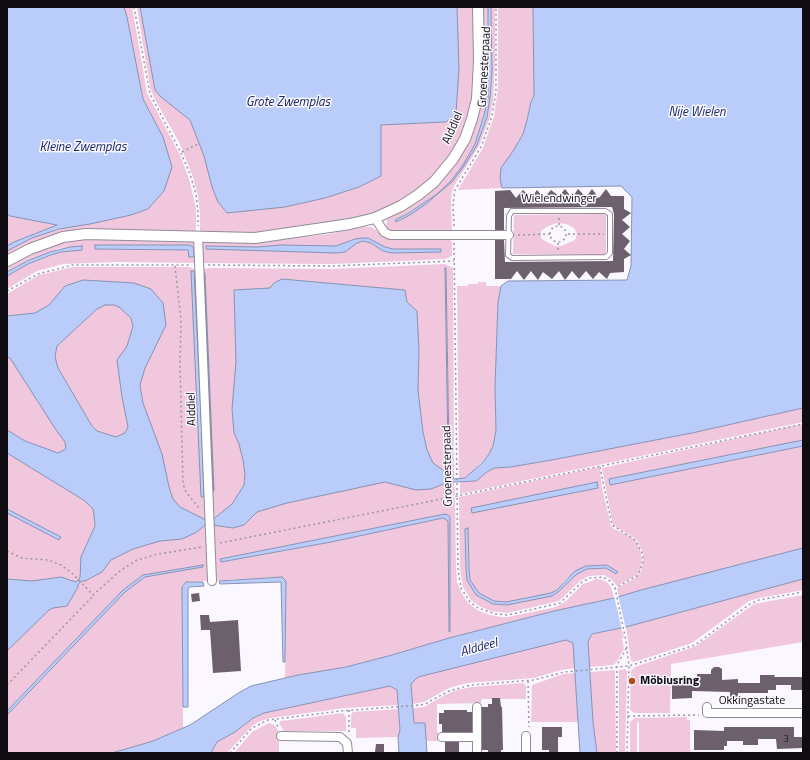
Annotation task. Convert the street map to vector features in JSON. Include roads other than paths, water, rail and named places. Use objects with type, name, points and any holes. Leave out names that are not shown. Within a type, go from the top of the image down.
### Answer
[{"type":"street","name":"Alddiel","points":[[7,261],[30,249],[63,237],[86,234],[255,238],[343,225],[375,218],[401,206],[434,182],[453,159],[464,139],[472,119],[476,99],[478,7]]},
{"type":"street","points":[[375,218],[384,232],[390,235],[509,235]]},
{"type":"street","name":"Alddiel","points":[[198,236],[212,581]]},
{"type":"street","points":[[477,707],[477,753]]},
{"type":"street","name":"Okkingastate","points":[[707,710],[803,713]]},
{"type":"street","points":[[281,736],[336,736],[347,743],[348,753]]},
{"type":"street","points":[[442,737],[477,736]]},
{"type":"street","points":[[526,736],[526,753]]},
{"type":"lane","name":"Wielendwinger","points":[[605,211],[610,214],[610,253],[606,257],[512,258],[508,255],[509,235],[509,216],[512,212],[605,211]]},
{"type":"water","name":"Kleine Zwemplas","points":[[7,7],[124,7],[143,99],[163,137],[172,167],[164,191],[148,209],[131,215],[59,229],[32,238],[7,251],[7,246],[14,242],[57,225],[10,216],[7,214]]},
{"type":"water","name":"Grote Zwemplas","points":[[140,7],[457,7],[459,69],[456,113],[452,119],[445,122],[381,125],[381,176],[359,187],[325,198],[285,207],[227,213],[218,202],[212,187],[204,156],[190,120],[161,97],[155,90]]},
{"type":"water","points":[[488,7],[491,7],[492,71],[490,98],[487,117],[477,145],[452,182],[426,204],[410,215],[396,222],[395,220],[409,213],[437,194],[451,181],[463,165],[475,144],[488,98]]},
{"type":"water","name":"Nije Wielen","points":[[533,7],[803,7],[803,408],[692,433],[557,459],[511,467],[494,468],[476,481],[446,483],[431,489],[416,490],[385,482],[287,503],[257,512],[244,525],[233,528],[206,524],[197,532],[182,539],[160,541],[133,549],[111,560],[102,572],[78,584],[78,587],[67,606],[49,610],[7,651],[7,579],[32,581],[61,577],[76,582],[80,578],[81,557],[95,526],[93,509],[85,501],[7,453],[7,430],[25,441],[58,453],[66,449],[65,442],[10,358],[7,357],[7,316],[35,313],[49,305],[65,286],[83,280],[134,283],[151,289],[163,303],[166,325],[145,368],[140,385],[143,403],[162,454],[173,499],[180,507],[206,520],[212,520],[232,504],[244,485],[245,474],[243,460],[239,444],[234,433],[232,409],[236,362],[234,290],[270,288],[274,283],[282,279],[405,290],[407,302],[417,311],[419,350],[418,390],[423,432],[427,450],[433,463],[454,479],[465,478],[482,463],[489,454],[493,446],[496,430],[495,387],[498,302],[501,286],[508,281],[627,280],[631,266],[632,197],[621,186],[502,188],[500,179],[501,168],[523,134],[531,102],[534,96]],"holes":[[[105,305],[114,305],[119,307],[131,318],[133,326],[127,346],[117,360],[128,427],[125,433],[116,437],[97,431],[92,426],[58,368],[55,357],[57,346],[97,309]]]},
{"type":"water","points":[[368,238],[385,247],[393,249],[441,249],[441,252],[392,253],[383,251],[371,243],[363,241],[357,243],[345,252],[336,253],[206,249],[206,246],[336,246],[355,239]]},
{"type":"water","points":[[95,245],[190,245],[194,248],[194,257],[189,257],[188,250],[95,249]]},
{"type":"water","points":[[82,246],[82,250],[61,252],[51,255],[28,264],[7,276],[7,272],[27,261],[50,252],[70,247]]},
{"type":"water","points":[[446,268],[449,451],[448,451]]},
{"type":"water","points":[[191,271],[194,271],[204,497],[201,497]]},
{"type":"water","points":[[803,440],[803,446],[610,485],[609,479]]},
{"type":"water","points":[[597,482],[598,488],[472,513],[471,508]]},
{"type":"water","points":[[7,509],[61,537],[59,540],[7,513]]},
{"type":"water","points":[[445,514],[450,517],[450,632],[448,521],[443,518],[331,542],[221,562],[220,559]]},
{"type":"water","points":[[468,528],[470,580],[479,593],[494,601],[506,602],[551,593],[557,590],[575,571],[586,566],[607,565],[618,572],[616,574],[606,568],[587,569],[577,574],[552,596],[507,605],[493,604],[476,595],[467,580],[465,529]]},
{"type":"water","name":"Alddeel","points":[[803,548],[803,579],[626,627],[592,634],[588,642],[593,722],[597,753],[580,753],[573,643],[566,640],[418,677],[411,684],[414,723],[425,723],[427,753],[399,753],[398,737],[400,730],[397,690],[390,686],[264,713],[253,718],[235,732],[217,742],[212,751],[213,753],[112,753],[153,741],[190,725],[251,686],[298,675],[346,667],[449,638],[554,611],[614,598]]},
{"type":"water","points":[[203,565],[203,567],[145,577],[125,592],[7,715],[7,711],[123,590],[143,575]]},
{"type":"water","points":[[282,577],[286,581],[285,662],[283,662],[281,582],[220,584],[219,581]]},
{"type":"water","points":[[186,582],[203,582],[204,586],[189,587],[188,589],[188,707],[183,707],[182,587]]},
{"type":"waterway","points":[[204,274],[213,490]]},
{"type":"place","name":"Möbiusring","points":[[632,681]]}]
